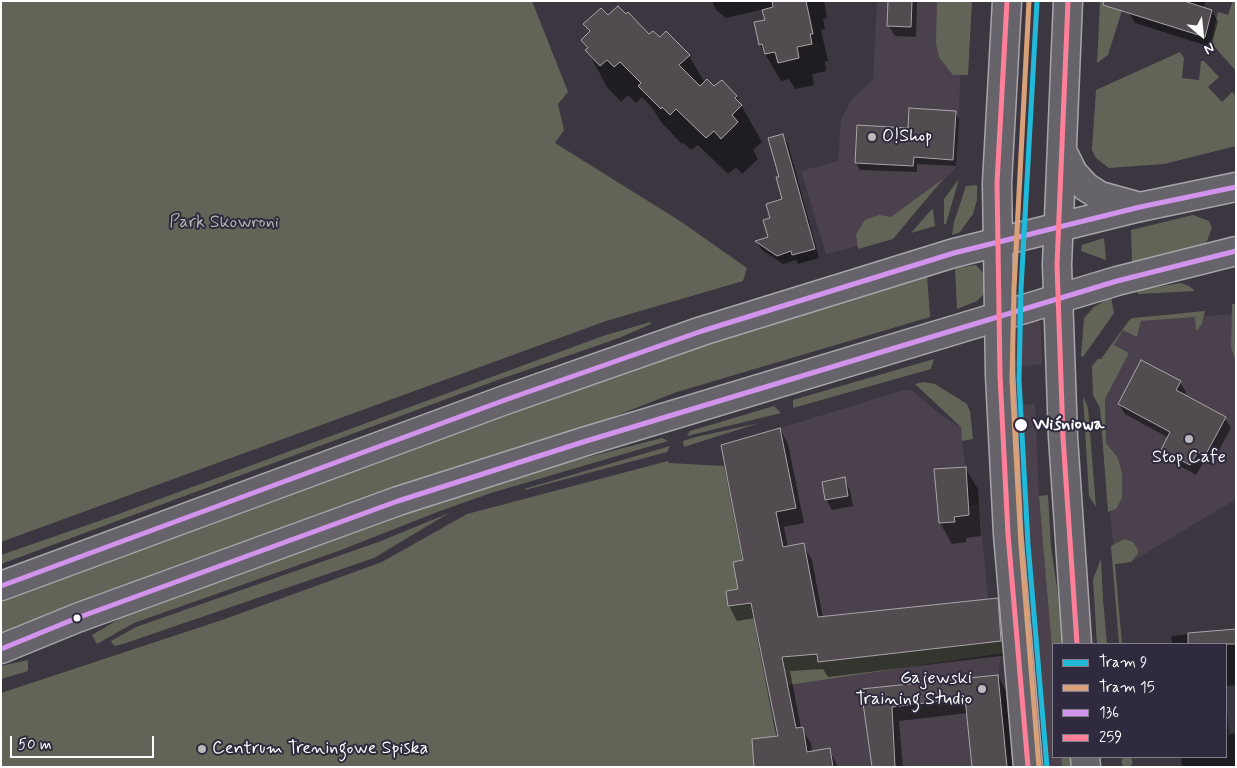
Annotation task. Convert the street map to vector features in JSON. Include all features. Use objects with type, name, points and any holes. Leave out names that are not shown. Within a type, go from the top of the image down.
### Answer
[{"type":"main road","points":[[1007,1],[998,134],[997,242],[1008,534],[1028,767]]},
{"type":"main road","points":[[1068,1],[1058,227],[1058,299],[1063,437],[1077,643]]},
{"type":"main road","points":[[1062,151],[1073,173],[1086,187],[1100,196],[1140,207]]},
{"type":"main road","points":[[1,586],[505,400],[702,330],[938,258],[997,242],[1140,207],[1236,188]]},
{"type":"main road","points":[[1,649],[114,604],[398,501],[582,442],[1117,281],[1236,251]]},
{"type":"shaded area","points":[[877,1],[964,1],[956,167],[890,238],[826,254],[801,171],[838,161],[841,120],[851,100],[873,79]]},
{"type":"shaded area","points":[[1232,314],[1231,347],[1236,363],[1236,499],[1131,562],[1115,564],[1110,512],[1116,509],[1118,458],[1106,443],[1105,399],[1129,353],[1114,345],[1123,330],[1140,332],[1140,321]]},
{"type":"shaded area","points":[[1035,318],[1040,323],[1042,364],[1010,368],[1011,340],[1014,328]]},
{"type":"shaded area","points":[[904,390],[912,390],[938,413],[961,427],[969,505],[979,504],[988,599],[998,598],[1003,640],[998,675],[1007,767],[784,767],[722,446]]},
{"type":"shaded area","points":[[1035,404],[1039,496],[1052,648],[1052,758],[1061,758],[1062,767],[1043,767],[1021,532],[1015,405]]},
{"type":"green space","name":"Park Skowroni","points":[[1,1],[532,1],[568,92],[558,104],[564,130],[555,143],[680,221],[747,268],[743,281],[606,321],[1,542]]},
{"type":"green space","points":[[937,1],[972,1],[968,75],[953,75],[939,57],[936,44]]},
{"type":"green space","points":[[1100,1],[1125,1],[1108,55],[1097,63]]},
{"type":"green space","points":[[1233,1],[1236,1],[1236,71],[1211,43],[1218,12],[1228,15]]},
{"type":"green space","points":[[1180,52],[1184,58],[1182,78],[1199,80],[1201,61],[1204,61],[1219,77],[1208,87],[1222,102],[1232,92],[1236,95],[1236,146],[1164,164],[1109,168],[1096,158],[1092,150],[1096,90]]},
{"type":"green space","points":[[943,179],[893,239],[858,249],[856,234],[865,220],[879,215],[891,217]]},
{"type":"green space","points":[[959,179],[946,224],[944,224],[944,199]]},
{"type":"green space","points":[[977,185],[977,200],[973,214],[960,232],[952,235],[954,222],[966,186]]},
{"type":"green space","points":[[933,209],[935,226],[911,233],[931,210]]},
{"type":"green space","points":[[1193,215],[1209,221],[1212,228],[1207,241],[1202,247],[1135,264],[1132,262],[1131,230]]},
{"type":"green space","points":[[1104,238],[1106,260],[1081,251],[1082,245]]},
{"type":"green space","points":[[976,265],[985,275],[985,293],[977,301],[957,309],[955,268]]},
{"type":"green space","points":[[927,274],[930,317],[677,392],[592,425],[1,636],[1,597],[606,374]]},
{"type":"green space","points":[[1181,283],[1195,291],[1138,294],[1137,290]]},
{"type":"green space","points":[[1111,297],[1114,313],[1083,357],[1081,356],[1084,318],[1094,307]]},
{"type":"green space","points":[[1232,304],[1236,304],[1236,363],[1231,347]]},
{"type":"green space","points":[[1205,311],[1202,324],[1196,331],[1195,317],[1141,321],[1137,337],[1123,330],[1114,345],[1129,353],[1105,399],[1106,443],[1118,458],[1122,474],[1122,498],[1116,509],[1108,512],[1100,408],[1093,395],[1092,366],[1098,359],[1101,359],[1130,319]]},
{"type":"green space","points":[[650,322],[651,324],[619,338],[495,381],[1,564],[1,555],[116,515],[603,336]]},
{"type":"green space","points":[[934,359],[931,369],[793,408],[793,400]]},
{"type":"green space","points":[[923,382],[935,384],[967,404],[970,411],[973,439],[962,441],[961,427],[915,384]]},
{"type":"green space","points":[[1083,396],[1088,408],[1096,507],[1089,496]]},
{"type":"green space","points":[[774,406],[781,413],[687,436],[690,431]]},
{"type":"green space","points":[[759,423],[684,447],[683,441]]},
{"type":"green space","points":[[662,438],[668,441],[491,493],[440,511],[341,550],[134,623],[97,644],[92,635],[131,612],[441,500],[526,473]]},
{"type":"green space","points":[[670,446],[667,452],[524,489]]},
{"type":"green space","points":[[668,461],[669,463],[724,466],[782,767],[1,767],[1,693],[222,620],[382,562],[467,514]]},
{"type":"green space","points":[[1048,495],[1051,547],[1065,643],[1052,643],[1052,649],[1039,496]]},
{"type":"green space","points":[[449,513],[374,558],[123,644],[114,646],[111,641],[136,627],[381,541]]},
{"type":"green space","points":[[1021,532],[1032,639],[1043,767],[1038,767]]},
{"type":"green space","points":[[1124,539],[1133,542],[1138,553],[1131,562],[1115,564],[1122,643],[1119,643],[1111,546]]},
{"type":"green space","points":[[1101,559],[1107,643],[1097,643],[1093,579]]},
{"type":"green space","points":[[1003,640],[1004,653],[788,685],[782,654],[816,648],[818,662]]},
{"type":"green space","points":[[28,660],[28,671],[1,679],[1,666]]},
{"type":"green space","points":[[1061,758],[1074,758],[1075,767],[1062,767]]},
{"type":"green space","points":[[1123,758],[1131,758],[1131,766],[1127,768],[1121,762]]},
{"type":"building","points":[[772,1],[806,1],[813,34],[810,34],[812,44],[797,47],[799,58],[778,63],[775,52],[765,54],[762,44],[759,45],[754,22],[765,20],[762,10],[773,7]]},
{"type":"building","points":[[888,1],[912,1],[911,27],[887,26]]},
{"type":"building","points":[[1104,1],[1184,1],[1212,10],[1205,37],[1103,5]]},
{"type":"building","points":[[618,6],[626,14],[628,12],[649,34],[653,31],[660,37],[666,31],[690,55],[679,65],[700,86],[707,79],[714,86],[722,80],[737,96],[735,98],[742,105],[732,115],[738,122],[721,139],[714,131],[706,138],[676,109],[670,115],[662,107],[661,109],[638,86],[641,83],[620,62],[614,67],[607,60],[600,66],[585,50],[588,48],[581,40],[590,31],[583,24],[601,8],[608,15]]},
{"type":"building","points":[[909,108],[956,111],[953,160],[914,157],[913,166],[855,163],[857,125],[908,128]]},
{"type":"building","points":[[783,134],[815,249],[792,255],[791,251],[777,256],[755,241],[768,237],[763,220],[770,218],[766,204],[782,199],[776,177],[779,177],[768,138]]},
{"type":"building","points":[[1141,360],[1181,381],[1176,390],[1226,417],[1205,456],[1198,452],[1190,465],[1161,450],[1170,432],[1118,404]]},
{"type":"building","points":[[780,428],[796,508],[776,512],[783,547],[804,543],[818,617],[998,598],[1001,641],[818,662],[817,654],[782,657],[796,728],[803,727],[807,752],[830,748],[833,767],[754,767],[752,739],[778,736],[751,603],[728,606],[726,591],[738,589],[733,562],[743,560],[721,445]]},
{"type":"building","points":[[966,467],[969,515],[954,517],[955,522],[939,523],[934,469]]},
{"type":"building","points":[[845,477],[848,496],[825,500],[822,482]]},
{"type":"building","points":[[1236,629],[1236,644],[1188,643],[1188,633]]},
{"type":"building","points":[[998,675],[1007,767],[972,767],[965,698],[892,707],[895,767],[872,767],[861,689]]},
{"type":"tram line","name":"15","points":[[1029,1],[1014,289],[1012,380],[1021,545],[1039,767]]},
{"type":"tram line","name":"9","points":[[1037,1],[1021,289],[1019,380],[1028,544],[1047,767]]},
{"type":"transit line","name":"259","points":[[1007,1],[997,183],[1000,375],[1008,534],[1028,767]]},
{"type":"transit line","name":"259","points":[[1068,1],[1057,265],[1063,437],[1077,643]]},
{"type":"transit line","name":"136","points":[[1,586],[505,400],[702,331],[954,253],[1140,207],[1236,187]]},
{"type":"transit line","name":"136","points":[[1,649],[77,618],[398,501],[583,442],[1117,281],[1236,251]]},
{"type":"place","name":"O!Shop","points":[[872,137]]},
{"type":"place","name":"Wiśniowa","points":[[1021,425]]},
{"type":"place","name":"Stop Cafe","points":[[1189,439]]},
{"type":"place","name":"Gajewski Training Studio","points":[[982,689]]},
{"type":"place","name":"Centrum Treningowe Spiska","points":[[202,749]]}]
